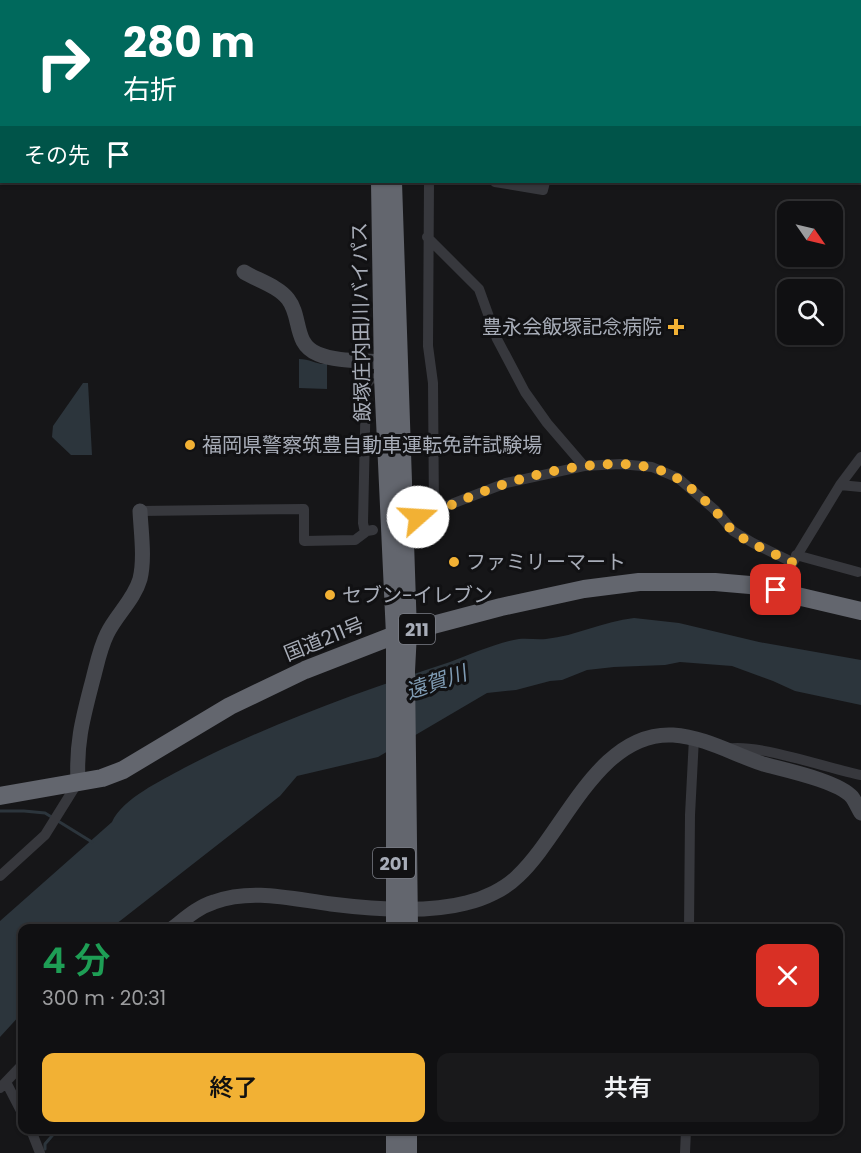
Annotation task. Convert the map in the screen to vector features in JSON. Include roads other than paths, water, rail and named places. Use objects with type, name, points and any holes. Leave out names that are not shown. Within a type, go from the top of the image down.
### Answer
[{"type":"highway","name":"飯塚庄内田川バイパス","points":[[380,183],[383,369],[401,633]]},
{"type":"highway","name":"飯塚庄内田川バイパス","points":[[393,183],[401,633],[402,908],[408,924]]},
{"type":"highway","name":"国道211号","points":[[0,795],[102,778],[123,770],[230,706],[306,670],[401,633],[532,600],[584,589],[639,582],[715,582],[776,590],[861,611]]},
{"type":"highway","name":"飯塚庄内田川バイパス","points":[[396,924],[402,908]]},
{"type":"highway","points":[[395,1134],[396,1153]]},
{"type":"highway","points":[[408,1134],[408,1153]]},
{"type":"street","points":[[429,183],[428,346],[433,383],[434,513]]},
{"type":"street","points":[[501,183],[543,190],[545,183]]},
{"type":"street","points":[[428,237],[479,289],[497,339],[525,392],[547,423],[584,466]]},
{"type":"street","points":[[243,272],[281,292],[288,299],[292,306],[299,336],[309,349],[319,355],[383,369]]},
{"type":"street","points":[[0,876],[45,835],[78,782],[76,756],[79,734],[101,649],[107,634],[140,580],[142,568],[140,510],[304,509],[304,541],[355,540],[370,531],[364,528],[363,523],[366,386],[370,379],[383,369]]},
{"type":"street","points":[[776,590],[840,485],[861,458]]},
{"type":"street","points":[[418,517],[434,513],[506,483],[584,466],[620,464],[652,466],[678,478],[733,531],[753,543],[794,558],[860,570]]},
{"type":"street","points":[[840,485],[861,487]]},
{"type":"street","points":[[178,924],[197,909],[215,901],[252,894],[333,904],[402,908],[440,908],[467,903],[494,892],[517,877],[537,855],[584,787],[599,770],[625,749],[648,738],[671,735],[694,738],[745,758],[837,786],[852,796],[861,813]]},
{"type":"street","points":[[689,924],[690,815],[694,738]]},
{"type":"street","points":[[725,750],[744,747],[861,775]]},
{"type":"street","points":[[18,1069],[3,1085],[18,1107]]},
{"type":"street","points":[[33,1134],[40,1153]]},
{"type":"street","points":[[685,1153],[686,1134]]},
{"type":"water","points":[[299,359],[327,364],[327,389],[299,388]]},
{"type":"water","points":[[83,383],[88,383],[92,455],[71,455],[52,437],[53,426]]},
{"type":"water","name":"遠賀川","points":[[634,618],[679,623],[759,642],[861,660],[861,705],[795,691],[732,666],[680,662],[587,670],[562,680],[516,690],[487,693],[378,757],[297,776],[280,796],[116,924],[18,924],[18,1017],[0,1037],[0,921],[112,822],[125,805],[144,791],[216,752],[348,697],[502,643],[519,639],[543,639],[568,635]]},
{"type":"waterway","points":[[0,811],[45,813],[92,842]]},
{"type":"waterway","points":[[45,1149],[45,1144],[54,1134]]},
{"type":"place","name":"豊永会飯塚記念病院","points":[[676,327]]},
{"type":"place","name":"福岡県警察筑豊自動車運転免許試験場","points":[[190,445]]},
{"type":"place","name":"ファミリーマート","points":[[454,562]]},
{"type":"place","name":"セブン-イレブン","points":[[330,595]]}]
